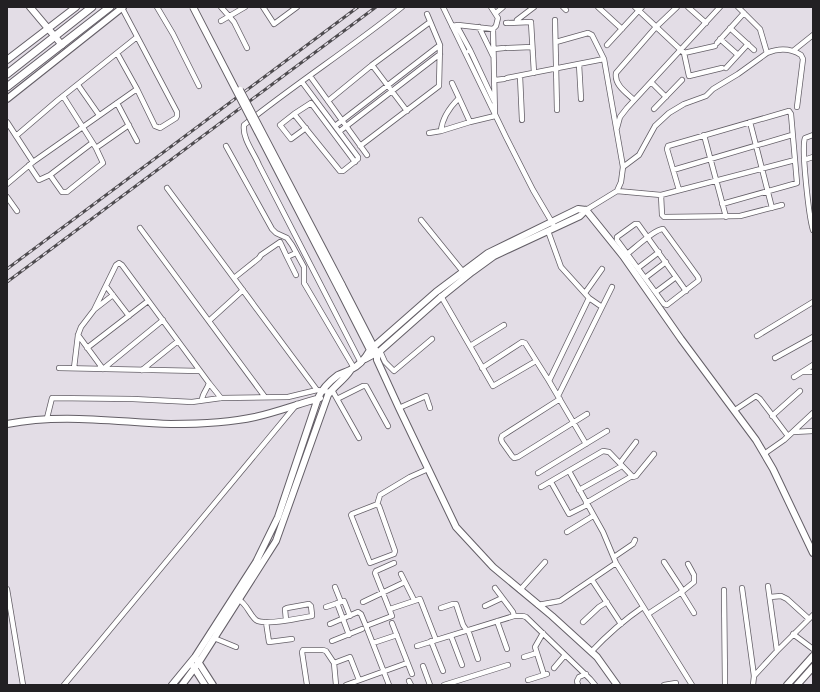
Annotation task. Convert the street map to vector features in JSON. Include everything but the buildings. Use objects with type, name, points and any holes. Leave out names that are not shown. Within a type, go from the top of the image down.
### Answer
[{"type":"main road","points":[[7,74],[92,7]]},
{"type":"main road","points":[[7,87],[110,7]]},
{"type":"main road","points":[[60,47],[63,55]]},
{"type":"street","points":[[30,7],[55,37],[60,47]]},
{"type":"street","points":[[7,60],[76,7]]},
{"type":"street","points":[[157,7],[173,34],[199,86]]},
{"type":"street","points":[[193,7],[254,128],[376,353],[426,470],[456,527],[493,568],[591,652],[601,662],[617,685]]},
{"type":"street","points":[[197,7],[340,287]]},
{"type":"street","points":[[221,7],[234,22],[247,48]]},
{"type":"street","points":[[221,21],[245,7]]},
{"type":"street","points":[[263,7],[274,24],[297,7]]},
{"type":"street","points":[[363,361],[256,159],[245,136],[244,125],[381,25],[402,7]]},
{"type":"street","points":[[443,7],[495,103]]},
{"type":"street","points":[[491,7],[498,18],[494,28],[495,116]]},
{"type":"street","points":[[496,13],[503,7]]},
{"type":"street","points":[[517,20],[534,7]]},
{"type":"street","points":[[598,7],[622,29]]},
{"type":"street","points":[[634,100],[617,83],[615,79],[616,73],[656,27],[677,7]]},
{"type":"street","points":[[688,7],[706,23]]},
{"type":"street","points":[[616,130],[623,112],[682,52],[720,7]]},
{"type":"street","points":[[738,7],[760,29],[767,54]]},
{"type":"street","points":[[7,99],[123,8],[176,112],[176,118],[163,126],[157,127],[117,54]]},
{"type":"street","points":[[607,45],[639,8],[682,52],[689,76],[724,68],[748,44]]},
{"type":"street","points":[[682,52],[717,43],[744,13]]},
{"type":"street","points":[[360,146],[439,86],[440,45],[427,14]]},
{"type":"street","points":[[555,20],[557,110]]},
{"type":"street","points":[[314,108],[327,100],[430,22]]},
{"type":"street","points":[[506,23],[531,22],[534,73]]},
{"type":"street","points":[[452,26],[458,25],[494,28]]},
{"type":"street","points":[[458,25],[495,116],[533,190],[555,227]]},
{"type":"street","points":[[479,27],[494,57]]},
{"type":"street","points":[[730,28],[754,50]]},
{"type":"street","points":[[556,42],[589,33],[592,35],[604,59],[623,167],[621,182],[617,192]]},
{"type":"street","points":[[791,51],[813,34]]},
{"type":"street","points":[[16,136],[137,37]]},
{"type":"street","points":[[717,43],[738,55]]},
{"type":"street","points":[[335,126],[440,45]]},
{"type":"street","points":[[494,49],[532,47]]},
{"type":"street","points":[[623,167],[639,155],[655,126],[669,113],[684,104],[706,96],[712,89],[777,49],[784,49],[800,54],[803,59],[797,107]]},
{"type":"street","points":[[340,131],[440,54]]},
{"type":"street","points":[[495,80],[604,59]]},
{"type":"street","points":[[579,64],[581,99]]},
{"type":"street","points":[[372,65],[407,111]]},
{"type":"street","points":[[310,76],[366,155]]},
{"type":"street","points":[[520,76],[522,120]]},
{"type":"street","points":[[654,109],[682,80]]},
{"type":"street","points":[[294,114],[340,171],[343,171],[358,159],[340,131],[302,82]]},
{"type":"street","points":[[651,82],[666,96]]},
{"type":"street","points":[[452,83],[470,122]]},
{"type":"street","points":[[78,85],[99,115]]},
{"type":"street","points":[[7,184],[33,162],[137,89]]},
{"type":"street","points":[[50,175],[62,192],[67,192],[103,163],[96,148],[63,96]]},
{"type":"street","points":[[441,131],[444,117],[451,106],[459,98]]},
{"type":"street","points":[[117,103],[137,141]]},
{"type":"street","points":[[306,128],[291,139],[281,127],[281,124],[311,103],[355,162]]},
{"type":"street","points":[[679,190],[667,146],[789,111],[791,114],[797,183],[722,204]]},
{"type":"street","points":[[429,133],[495,116]]},
{"type":"street","points":[[7,122],[33,162]]},
{"type":"street","points":[[750,122],[772,208]]},
{"type":"street","points":[[96,148],[129,125]]},
{"type":"street","points":[[704,135],[726,217]]},
{"type":"street","points":[[673,170],[792,135]]},
{"type":"street","points":[[813,135],[804,140],[804,160],[813,230]]},
{"type":"street","points":[[29,165],[40,180],[50,175],[92,143]]},
{"type":"street","points":[[226,146],[272,229],[276,233],[287,238],[297,254],[305,269],[303,277],[304,283],[353,369]]},
{"type":"street","points":[[804,160],[813,157]]},
{"type":"street","points":[[376,353],[438,291],[494,256],[580,216],[586,210],[617,192],[661,195],[795,160]]},
{"type":"street","points":[[167,188],[319,390]]},
{"type":"street","points":[[661,195],[662,215],[664,217],[740,216],[782,205]]},
{"type":"street","points":[[7,197],[17,211]]},
{"type":"street","points":[[7,424],[47,418],[80,418],[172,424],[231,421],[257,417],[318,398],[330,392],[353,369],[376,353],[492,251],[578,209],[586,210],[623,256],[645,278],[666,305],[698,281],[698,277],[663,229],[659,230],[627,254]]},
{"type":"street","points":[[420,220],[465,274]]},
{"type":"street","points":[[686,291],[637,223],[617,237],[617,240],[681,339],[756,440],[773,468],[813,553]]},
{"type":"street","points":[[140,228],[210,320],[265,397]]},
{"type":"street","points":[[548,231],[561,267],[589,298],[602,307]]},
{"type":"street","points":[[234,278],[261,255],[280,242],[296,274]]},
{"type":"street","points":[[287,257],[304,251]]},
{"type":"street","points":[[639,272],[659,252]]},
{"type":"street","points":[[645,278],[666,262]]},
{"type":"street","points":[[74,368],[78,335],[81,327],[94,310],[116,264],[120,264],[221,398]]},
{"type":"street","points":[[584,293],[602,269]]},
{"type":"street","points":[[656,292],[676,277]]},
{"type":"street","points":[[106,286],[129,316]]},
{"type":"street","points":[[587,414],[516,458],[512,456],[502,442],[501,438],[504,435],[559,398],[612,287]]},
{"type":"street","points":[[210,320],[243,290]]},
{"type":"street","points":[[438,291],[492,385],[495,386],[536,361]]},
{"type":"street","points":[[94,310],[113,295]]},
{"type":"street","points":[[549,381],[589,298]]},
{"type":"street","points":[[87,348],[148,301]]},
{"type":"street","points":[[757,336],[813,302]]},
{"type":"street","points":[[103,369],[163,320]]},
{"type":"street","points":[[470,346],[504,325]]},
{"type":"street","points":[[78,335],[103,369]]},
{"type":"street","points":[[775,358],[813,337]]},
{"type":"street","points":[[376,353],[394,371],[432,339]]},
{"type":"street","points":[[142,370],[178,341]]},
{"type":"street","points":[[482,368],[522,342],[525,343],[586,444]]},
{"type":"street","points":[[794,377],[813,366]]},
{"type":"street","points":[[59,368],[200,371]]},
{"type":"street","points":[[182,685],[194,669],[197,660],[256,562],[275,523],[318,398],[319,390],[339,374],[353,369]]},
{"type":"street","points":[[803,372],[813,372]]},
{"type":"street","points":[[202,400],[209,383]]},
{"type":"street","points":[[337,399],[363,386],[366,386],[388,426]]},
{"type":"street","points":[[47,418],[52,398],[192,402],[221,398],[288,397],[319,390],[330,392],[337,399],[358,438]]},
{"type":"street","points":[[772,416],[800,391]]},
{"type":"street","points":[[172,685],[191,663],[197,660],[214,638],[276,541],[330,392]]},
{"type":"street","points":[[399,408],[426,396],[430,408]]},
{"type":"street","points":[[734,410],[756,396],[760,399],[788,436]]},
{"type":"street","points":[[64,685],[297,404]]},
{"type":"street","points":[[764,454],[788,436],[813,413]]},
{"type":"street","points":[[538,473],[607,431]]},
{"type":"street","points":[[792,432],[813,431]]},
{"type":"street","points":[[579,490],[621,464],[636,442]]},
{"type":"street","points":[[541,487],[605,450],[609,452],[632,476]]},
{"type":"street","points":[[551,482],[569,514],[632,476],[636,476],[654,454]]},
{"type":"street","points":[[377,505],[380,495],[410,477],[426,470]]},
{"type":"street","points":[[569,471],[603,532],[616,563],[692,685]]},
{"type":"street","points":[[377,505],[379,506],[395,551],[394,554],[370,563],[351,516],[352,514],[377,505]]},
{"type":"street","points":[[567,532],[593,516]]},
{"type":"street","points":[[614,557],[633,544],[635,540]]},
{"type":"street","points":[[520,590],[545,562]]},
{"type":"street","points":[[664,562],[694,613]]},
{"type":"street","points":[[332,641],[392,617],[376,572],[394,563]]},
{"type":"street","points":[[538,605],[560,601],[616,563]]},
{"type":"street","points":[[648,614],[692,584],[694,575],[688,564]]},
{"type":"street","points":[[401,574],[414,600]]},
{"type":"street","points":[[592,580],[621,624]]},
{"type":"street","points":[[363,602],[405,582]]},
{"type":"street","points":[[768,586],[777,651]]},
{"type":"street","points":[[335,587],[348,635]]},
{"type":"street","points":[[495,588],[513,612],[514,616]]},
{"type":"street","points":[[742,588],[754,676],[753,685]]},
{"type":"street","points":[[7,589],[23,685]]},
{"type":"street","points":[[724,590],[725,685]]},
{"type":"street","points":[[770,597],[781,596],[787,598],[809,619]]},
{"type":"street","points":[[484,606],[502,598]]},
{"type":"street","points":[[238,599],[243,602],[256,619],[266,622],[286,620],[312,616],[309,604],[285,609],[286,620]]},
{"type":"street","points":[[390,609],[414,600],[420,600],[434,641],[442,671]]},
{"type":"street","points":[[326,607],[344,601],[350,616]]},
{"type":"street","points":[[583,622],[606,602]]},
{"type":"street","points":[[442,608],[456,604],[463,625],[467,630],[478,659]]},
{"type":"street","points":[[591,652],[602,640],[643,607]]},
{"type":"street","points":[[330,624],[360,613],[364,628],[373,643],[389,685]]},
{"type":"street","points":[[754,676],[813,615]]},
{"type":"street","points":[[417,646],[514,616],[524,616],[586,674],[595,685]]},
{"type":"street","points":[[497,621],[507,649]]},
{"type":"street","points":[[266,622],[268,641],[270,643],[292,639]]},
{"type":"street","points":[[392,623],[412,674]]},
{"type":"street","points":[[528,680],[546,674],[535,645],[543,633]]},
{"type":"street","points":[[793,634],[813,649]]},
{"type":"street","points":[[373,643],[397,635]]},
{"type":"street","points":[[451,636],[462,665]]},
{"type":"street","points":[[214,638],[236,647]]},
{"type":"street","points":[[307,685],[302,652],[303,650],[326,651],[334,663],[336,685]]},
{"type":"street","points":[[524,657],[537,653]]},
{"type":"street","points":[[554,668],[565,655]]},
{"type":"street","points":[[786,685],[813,656]]},
{"type":"street","points":[[334,663],[350,657],[359,680]]},
{"type":"street","points":[[197,660],[213,685]]},
{"type":"street","points":[[191,663],[205,685]]},
{"type":"street","points":[[346,685],[407,663]]},
{"type":"street","points":[[444,685],[508,665]]},
{"type":"street","points":[[424,666],[430,685]]},
{"type":"street","points":[[797,685],[813,667]]},
{"type":"street","points":[[578,685],[577,680],[579,677],[586,674]]},
{"type":"street","points":[[665,685],[676,683]]},
{"type":"railway","points":[[7,269],[358,7]]},
{"type":"railway","points":[[7,282],[376,7]]}]
